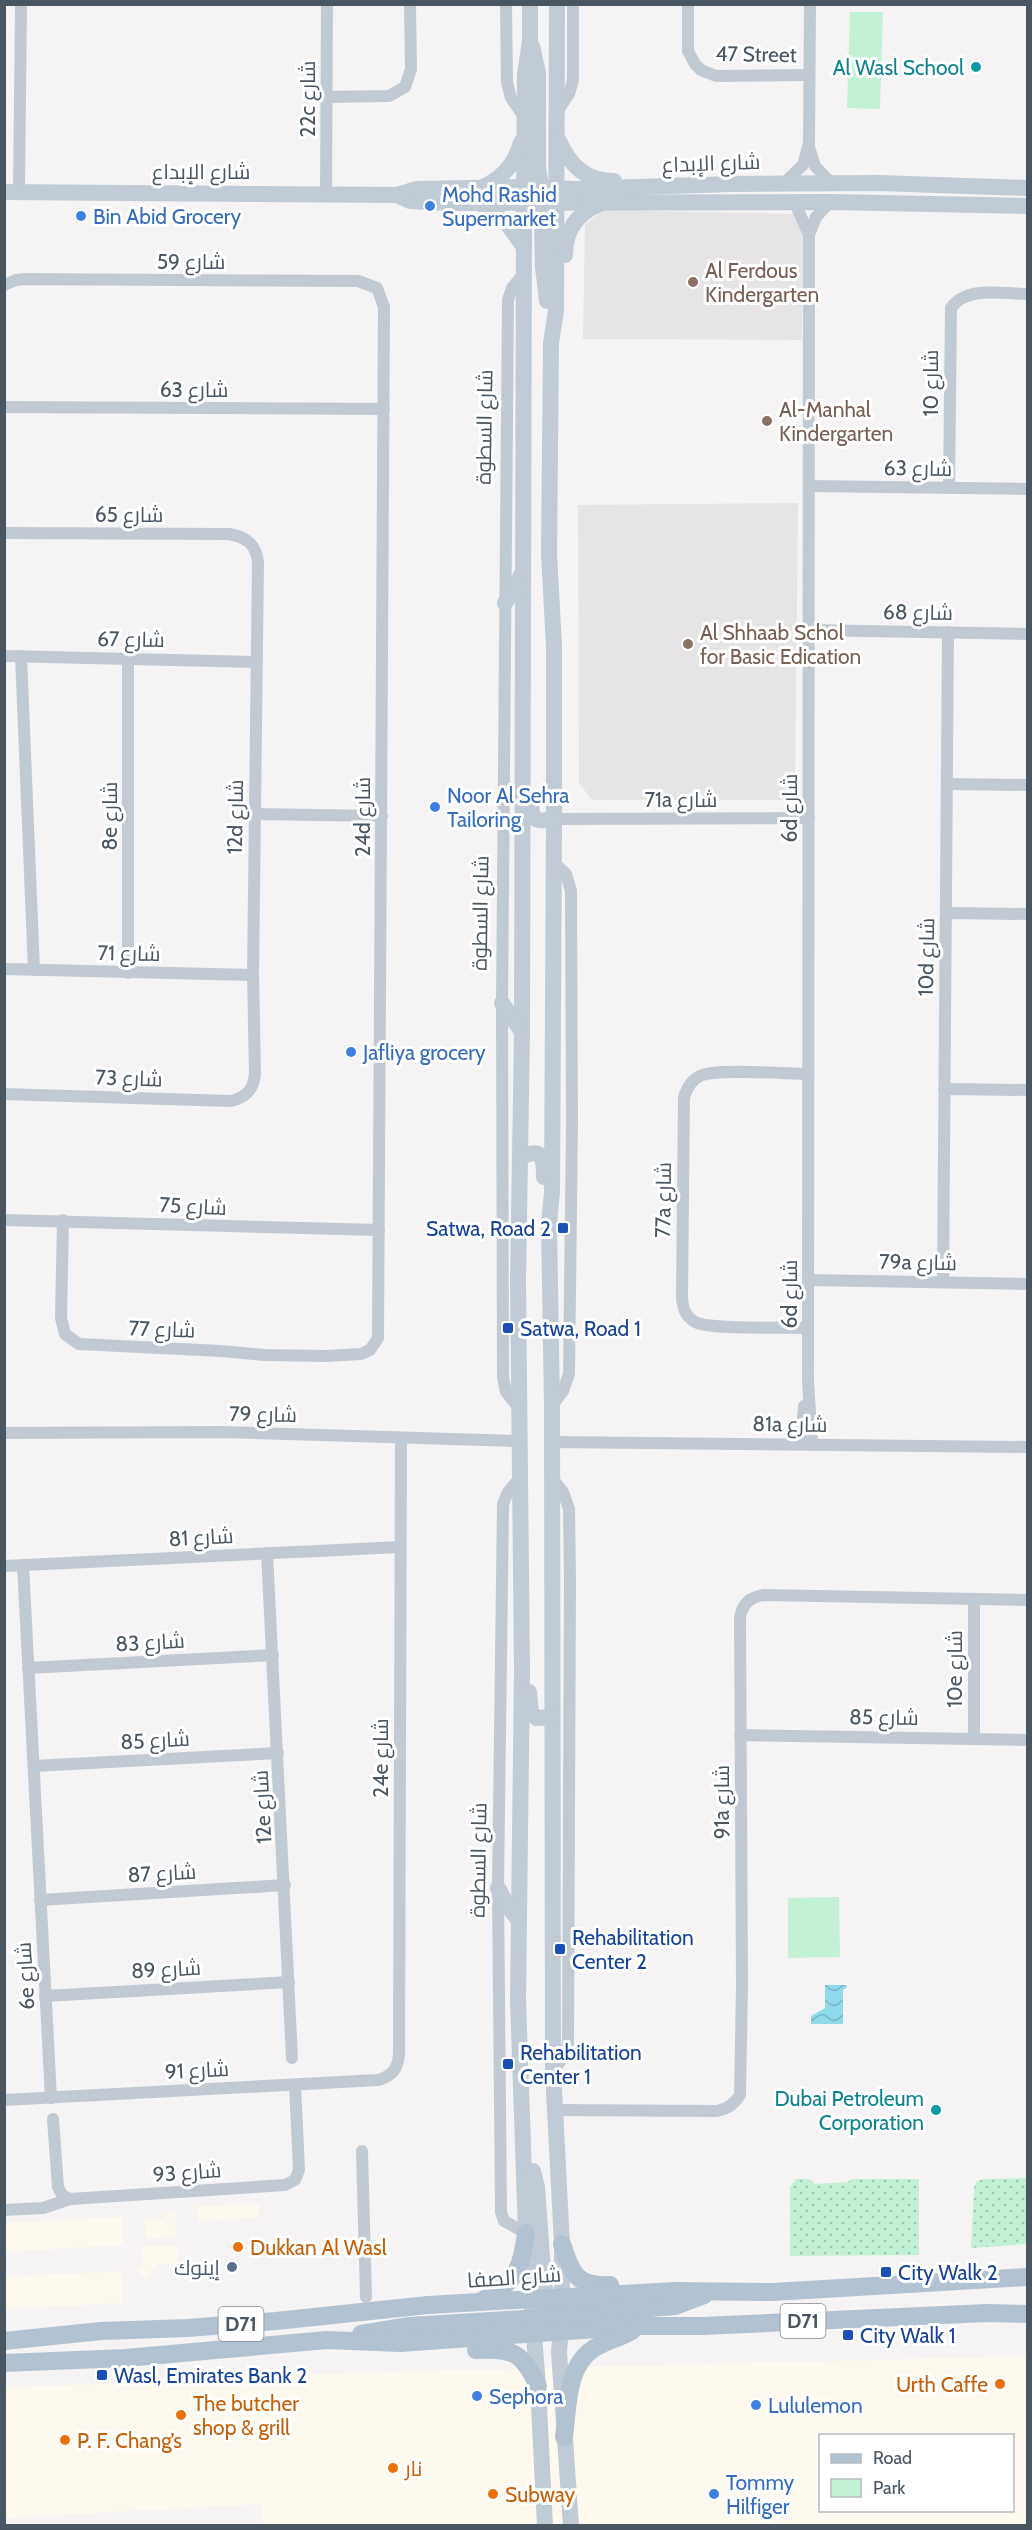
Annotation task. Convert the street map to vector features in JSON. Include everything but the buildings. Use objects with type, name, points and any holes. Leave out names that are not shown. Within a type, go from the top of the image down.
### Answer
[{"type":"main road","name":"شارع السطوة","points":[[530,4],[530,41],[525,74],[525,122],[540,195],[556,311],[551,344],[549,554],[554,646],[555,819],[552,1192],[549,1223],[552,1406],[553,2071],[561,2244],[549,2312]]},
{"type":"main road","name":"شارع السطوة","points":[[549,2312],[526,2233],[518,2000],[522,1669],[518,1281],[522,1032],[524,247],[557,137],[557,4]]},
{"type":"main road","points":[[530,41],[538,72],[540,195]]},
{"type":"main road","points":[[524,247],[506,222],[479,196],[514,160],[525,122]]},
{"type":"main road","points":[[557,137],[568,159],[584,174],[605,181],[644,180],[658,186]]},
{"type":"main road","name":"شارع الإبداع","points":[[12,192],[397,195],[417,189],[479,196],[540,195],[658,186],[784,183],[1028,188]]},
{"type":"main road","points":[[795,203],[812,192],[884,192],[931,186]]},
{"type":"main road","name":"شارع الإبداع","points":[[540,195],[603,203],[830,202],[1028,206]]},
{"type":"main road","points":[[551,344],[564,313],[565,246],[568,234],[582,214],[603,203]]},
{"type":"main road","points":[[505,603],[516,587],[523,569]]},
{"type":"main road","points":[[522,765],[531,782],[532,814],[539,821],[555,819]]},
{"type":"main road","points":[[502,1003],[522,1032]]},
{"type":"main road","points":[[520,1158],[535,1153],[544,1160],[544,1194],[549,1223]]},
{"type":"main road","points":[[522,1669],[529,1685],[531,1713],[542,1719],[552,1718]]},
{"type":"main road","points":[[498,1888],[519,1921]]},
{"type":"main road","points":[[525,2155],[537,2187],[544,2278],[564,2437],[572,2526]]},
{"type":"main road","points":[[478,2302],[501,2290],[515,2275],[525,2250],[526,2233]]},
{"type":"main road","points":[[561,2244],[572,2271],[584,2283],[600,2286],[678,2281],[709,2293]]},
{"type":"main road","name":"شارع الصفا","points":[[4,2363],[126,2358],[327,2340],[400,2343],[549,2312],[675,2291],[773,2292],[1028,2277]]},
{"type":"main road","name":"شارع الصفا","points":[[4,2341],[101,2331],[189,2328],[478,2302],[639,2326],[704,2326],[987,2313],[1028,2314]]},
{"type":"main road","points":[[327,2340],[409,2326],[549,2312]]},
{"type":"main road","points":[[545,2526],[538,2386],[549,2312]]},
{"type":"main road","points":[[564,2437],[572,2379],[579,2363],[591,2350],[639,2326]]},
{"type":"main road","points":[[400,2343],[434,2350],[496,2349],[512,2352],[526,2363],[538,2386]]},
{"type":"street","points":[[12,192],[21,4]]},
{"type":"street","name":"22c شارع","points":[[326,194],[327,4]]},
{"type":"street","points":[[326,97],[389,96],[405,87],[411,69],[410,4]]},
{"type":"street","points":[[506,4],[507,83],[511,98],[525,122]]},
{"type":"street","name":"شارع السطوة","points":[[557,113],[569,94],[573,80],[573,4]]},
{"type":"street","name":"47 Street","points":[[688,4],[688,51],[701,70],[716,76],[809,75]]},
{"type":"street","points":[[810,4],[809,143],[815,166],[831,183]]},
{"type":"street","points":[[784,183],[803,165],[809,143]]},
{"type":"street","name":"6d شارع","points":[[807,1444],[809,235],[816,217],[830,202]]},
{"type":"street","name":"6d شارع","points":[[795,203],[809,235]]},
{"type":"street","name":"شارع السطوة","points":[[520,1409],[506,1392],[503,1377],[502,1003],[508,300],[512,288],[524,273]]},
{"type":"street","name":"شارع 59","points":[[4,285],[24,279],[358,281],[377,288]]},
{"type":"street","name":"24d شارع","points":[[374,1347],[379,1334],[384,409],[384,307],[377,288]]},
{"type":"street","name":"شارع 10","points":[[949,488],[951,308],[956,300],[974,293],[1028,294]]},
{"type":"street","name":"شارع 63","points":[[4,407],[384,409]]},
{"type":"street","name":"شارع 63","points":[[809,486],[1028,489]]},
{"type":"street","name":"شارع 65","points":[[4,533],[229,534],[244,538],[251,543]]},
{"type":"street","name":"12d شارع","points":[[249,1092],[254,1080],[252,975],[258,562],[251,543]]},
{"type":"street","name":"شارع 68","points":[[809,630],[1028,634]]},
{"type":"street","name":"10d شارع","points":[[943,1282],[948,632]]},
{"type":"street","name":"شارع 67","points":[[4,656],[256,662]]},
{"type":"street","points":[[21,656],[34,970]]},
{"type":"street","name":"8e شارع","points":[[128,659],[128,973]]},
{"type":"street","points":[[947,784],[1028,785]]},
{"type":"street","points":[[254,814],[382,816]]},
{"type":"street","name":"71a شارع","points":[[555,819],[808,818]]},
{"type":"street","name":"شارع السطوة","points":[[552,1406],[563,1391],[569,1374],[572,1124],[571,891],[569,879],[554,863]]},
{"type":"street","points":[[946,913],[1028,914]]},
{"type":"street","name":"شارع 71","points":[[4,969],[252,975]]},
{"type":"street","name":"77a شارع","points":[[808,1074],[711,1073],[693,1080],[687,1088],[684,1097],[682,1291],[685,1312],[696,1322],[706,1325],[808,1328]]},
{"type":"street","points":[[944,1089],[1028,1090]]},
{"type":"street","name":"شارع 73","points":[[4,1094],[230,1101],[237,1100],[249,1092]]},
{"type":"street","name":"شارع 75","points":[[4,1220],[379,1230]]},
{"type":"street","name":"شارع 77","points":[[63,1220],[61,1318],[65,1334],[78,1344],[221,1350],[274,1356],[362,1354],[374,1347]]},
{"type":"street","name":"79a شارع","points":[[808,1280],[1028,1284]]},
{"type":"street","name":"شارع 79","points":[[4,1433],[221,1432],[520,1441]]},
{"type":"street","name":"24e شارع","points":[[391,2075],[399,2062],[401,1439]]},
{"type":"street","name":"81a شارع","points":[[552,1442],[1028,1447]]},
{"type":"street","points":[[551,1477],[566,1497],[569,1509],[570,1580],[568,2043],[565,2055],[553,2071]]},
{"type":"street","name":"شارع السطوة","points":[[520,1478],[507,1492],[503,1504],[501,1798],[498,1888],[501,2212],[504,2221],[526,2233]]},
{"type":"street","name":"شارع 81","points":[[4,1566],[400,1547]]},
{"type":"street","name":"12e شارع","points":[[267,1553],[292,2058]]},
{"type":"street","name":"6e شارع","points":[[23,1565],[51,2098]]},
{"type":"street","name":"91a شارع","points":[[555,2110],[717,2111],[727,2109],[740,2095],[742,1997],[740,1618],[741,1611],[750,1599],[764,1595],[1028,1600]]},
{"type":"street","name":"10e شارع","points":[[974,1599],[974,1739]]},
{"type":"street","name":"شارع 83","points":[[28,1668],[273,1656]]},
{"type":"street","name":"شارع 85","points":[[740,1735],[1028,1740]]},
{"type":"street","name":"شارع 85","points":[[34,1766],[278,1753]]},
{"type":"street","name":"شارع 87","points":[[40,1900],[285,1885]]},
{"type":"street","name":"شارع 89","points":[[45,1996],[290,1982]]},
{"type":"street","name":"شارع 91","points":[[4,2100],[295,2085],[378,2079],[391,2075]]},
{"type":"street","name":"شارع 93","points":[[70,2199],[291,2184],[299,2170],[295,2085]]},
{"type":"street","points":[[52,2119],[58,2187],[62,2195],[70,2199]]},
{"type":"street","points":[[362,2151],[366,2297]]},
{"type":"street","points":[[4,2210],[43,2208],[70,2199]]},
{"type":"shaded area","name":"Al Ferdous Kindergarten","points":[[605,210],[794,214],[803,225],[802,340],[583,339],[585,224]]},
{"type":"shaded area","name":"Al Shhaab Schol for Basic Edication","points":[[798,503],[795,784],[781,800],[592,800],[579,783],[578,505]]},
{"type":"shaded area","points":[[259,2204],[259,2218],[198,2221],[197,2206]]},
{"type":"shaded area","points":[[175,2213],[176,2236],[146,2238],[145,2220],[164,2218],[165,2214]]},
{"type":"shaded area","points":[[122,2217],[123,2245],[5,2252],[5,2223]]},
{"type":"shaded area","points":[[178,2245],[178,2264],[158,2264],[146,2278],[138,2271],[143,2266],[142,2246]]},
{"type":"shaded area","points":[[121,2271],[123,2303],[5,2309],[5,2277]]},
{"type":"shaded area","points":[[1027,2356],[1027,2525],[263,2526],[261,2504],[5,2518],[5,2388],[308,2374]]},
{"type":"green space","points":[[850,12],[883,12],[880,109],[847,108]]},
{"type":"green space","points":[[839,1897],[840,1957],[788,1958],[788,1898]]},
{"type":"green space","points":[[1027,2178],[1027,2244],[971,2248],[976,2182],[983,2179]]},
{"type":"green space","points":[[796,2179],[810,2179],[815,2184],[848,2182],[852,2179],[919,2179],[919,2255],[790,2256],[790,2187]]},
{"type":"water","points":[[825,1985],[846,1985],[847,1987],[843,1990],[843,2024],[811,2024],[811,2016],[825,2008]]},
{"type":"place","name":"Al Wasl School","points":[[976,67]]},
{"type":"place","name":"Mohd Rashid Supermarket","points":[[430,206]]},
{"type":"place","name":"Bin Abid Grocery","points":[[81,216]]},
{"type":"place","name":"Al Ferdous Kindergarten","points":[[693,282]]},
{"type":"place","name":"Al-Manhal Kindergarten","points":[[767,421]]},
{"type":"place","name":"Al Shhaab Schol for Basic Edication","points":[[688,644]]},
{"type":"place","name":"Noor Al Sehra Tailoring","points":[[435,807]]},
{"type":"place","name":"Jafliya grocery","points":[[351,1052]]},
{"type":"place","name":"Satwa, Road 2","points":[[563,1228]]},
{"type":"place","name":"Satwa, Road 1","points":[[508,1328]]},
{"type":"place","name":"Rehabilitation Center 2","points":[[560,1949]]},
{"type":"place","name":"Rehabilitation Center 1","points":[[508,2064]]},
{"type":"place","name":"Dubai Petroleum Corporation","points":[[936,2110]]},
{"type":"place","name":"Dukkan Al Wasl","points":[[238,2247]]},
{"type":"place","name":"إينوك","points":[[232,2267]]},
{"type":"place","name":"City Walk 2","points":[[886,2272]]},
{"type":"place","name":"City Walk 1","points":[[848,2335]]},
{"type":"place","name":"Wasl, Emirates Bank 2","points":[[102,2375]]},
{"type":"place","name":"Urth Caffe","points":[[1000,2384]]},
{"type":"place","name":"Sephora","points":[[477,2396]]},
{"type":"place","name":"Lululemon","points":[[756,2405]]},
{"type":"place","name":"The butcher shop & grill","points":[[181,2415]]},
{"type":"place","name":"P. F. Chang’s","points":[[65,2440]]},
{"type":"place","name":"نار","points":[[393,2468]]},
{"type":"place","name":"Subway","points":[[493,2494]]},
{"type":"place","name":"Tommy Hilfiger","points":[[714,2494]]}]
